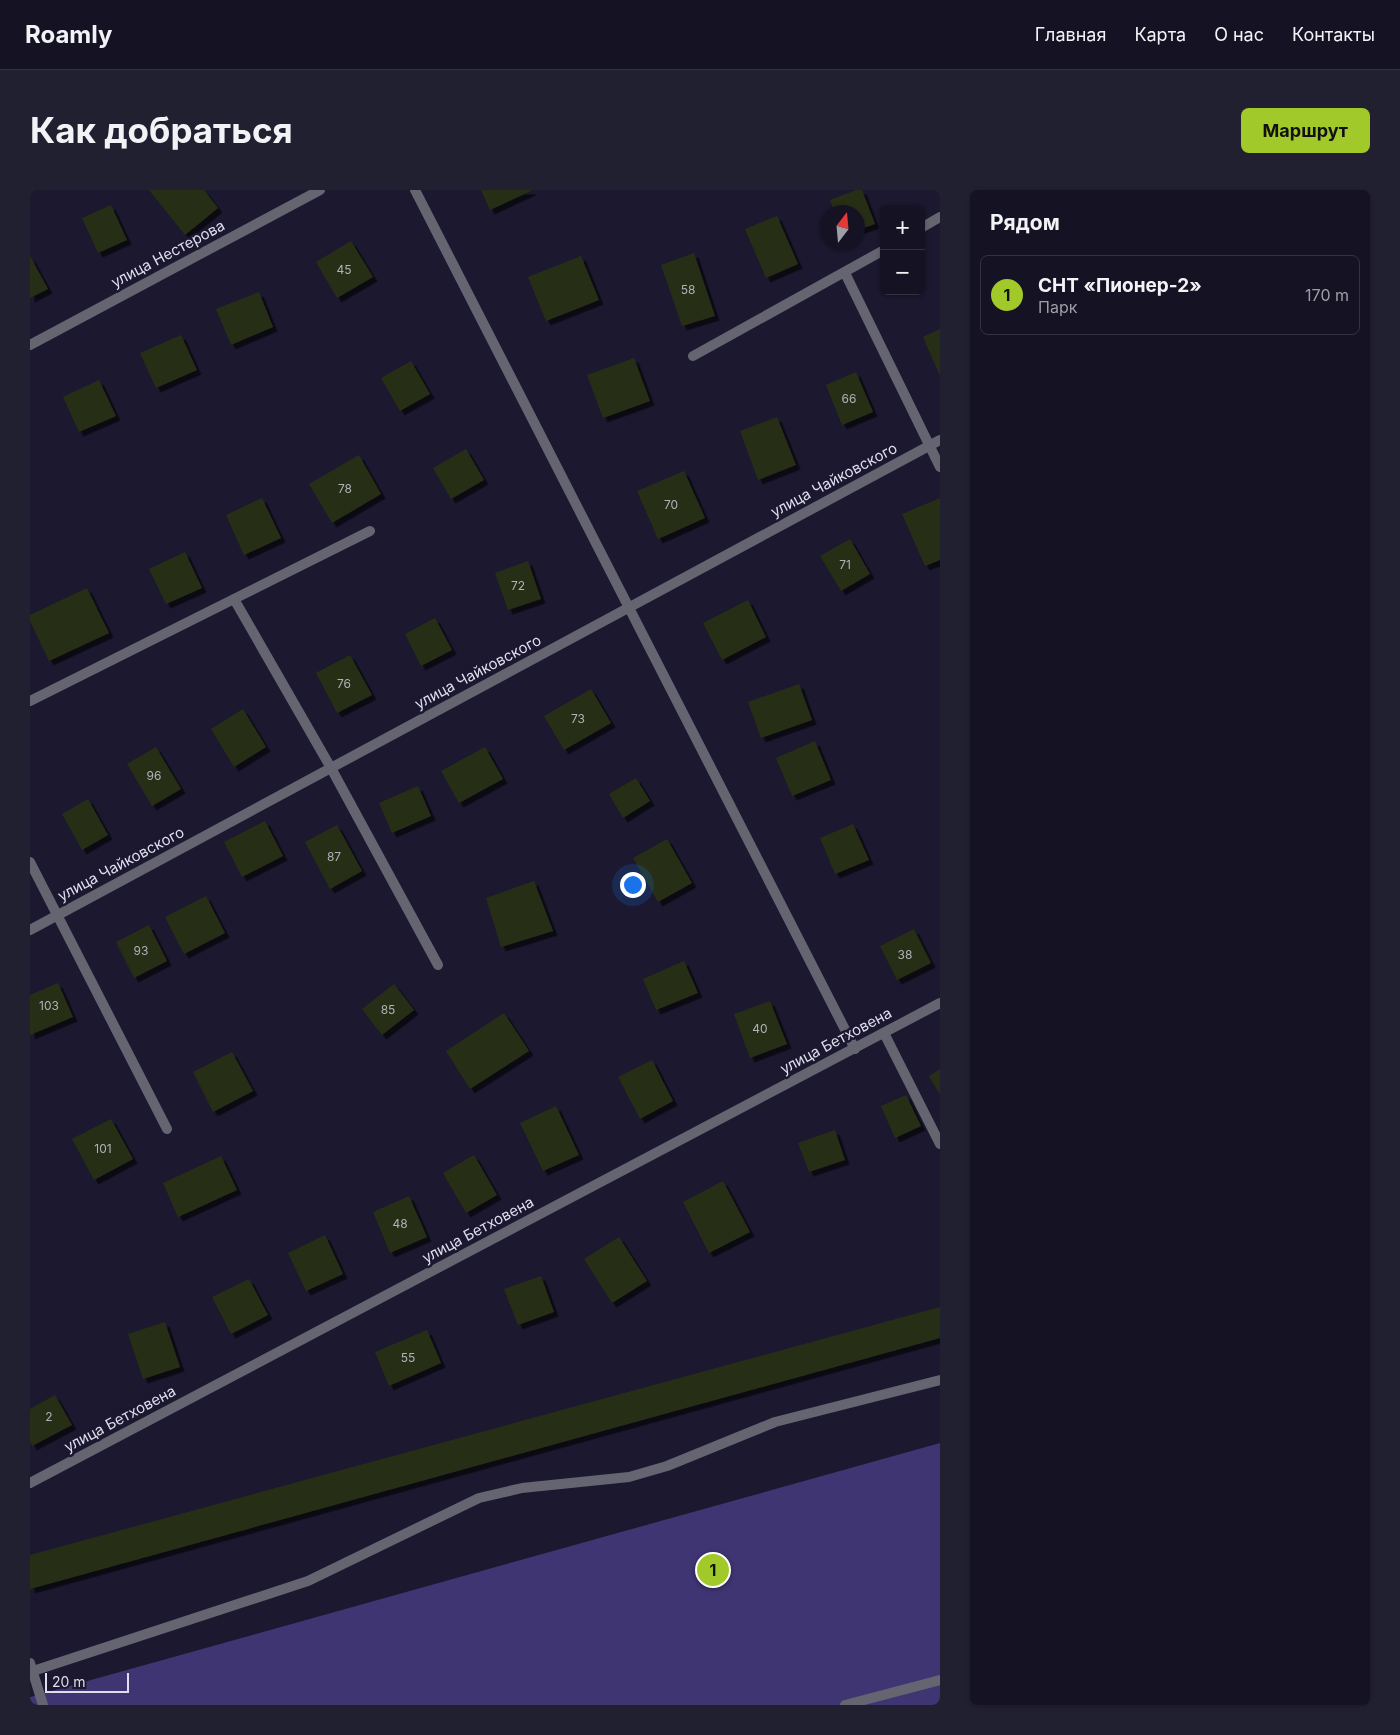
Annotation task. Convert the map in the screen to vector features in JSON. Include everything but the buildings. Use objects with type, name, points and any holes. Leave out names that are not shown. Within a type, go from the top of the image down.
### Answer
[{"type":"street","name":"улица Нестерова","points":[[30,345],[320,190]]},
{"type":"street","points":[[415,190],[855,1049]]},
{"type":"street","points":[[925,226],[940,218]]},
{"type":"street","points":[[693,356],[880,252]]},
{"type":"street","points":[[845,273],[940,467]]},
{"type":"street","name":"улица Чайковского","points":[[30,930],[940,440]]},
{"type":"street","points":[[30,702],[370,531]]},
{"type":"street","points":[[234,599],[331,768],[438,965]]},
{"type":"street","points":[[30,862],[167,1129]]},
{"type":"street","name":"улица Бетховена","points":[[30,1483],[940,1003]]},
{"type":"street","points":[[884,1033],[940,1144]]},
{"type":"street","points":[[42,1705],[31,1669],[308,1581],[479,1498],[522,1488],[629,1476],[667,1466],[775,1422],[940,1380]]},
{"type":"street","points":[[845,1705],[940,1680]]},
{"type":"shaded area","points":[[940,1443],[940,1705],[30,1705],[30,1697]]},
{"type":"place","name":"СНТ «Пионер-2»","points":[[713,1570]]}]
